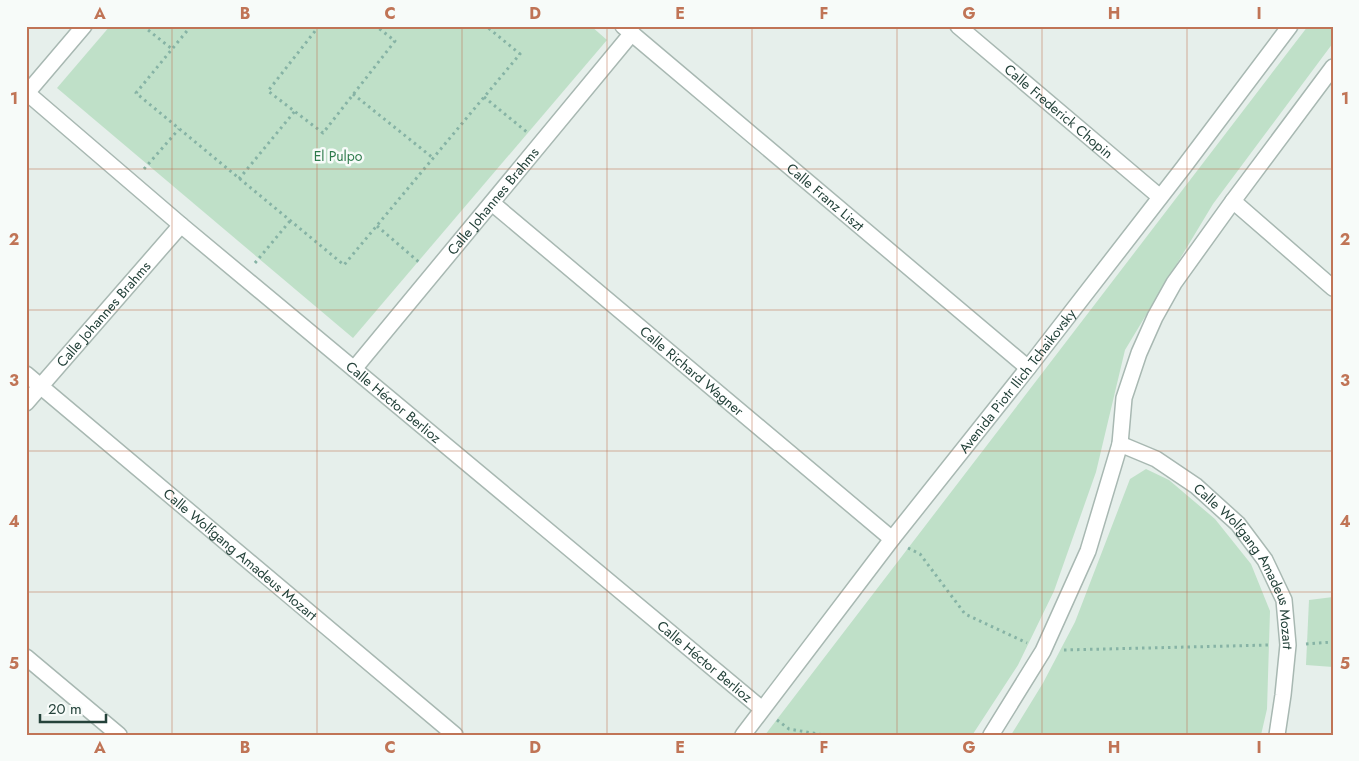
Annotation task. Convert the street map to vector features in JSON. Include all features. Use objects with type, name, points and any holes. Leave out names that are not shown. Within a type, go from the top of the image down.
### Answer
[{"type":"street","points":[[26,93],[84,26]]},
{"type":"street","name":"Calle Frederick Chopin","points":[[958,26],[1160,197]]},
{"type":"street","name":"Avenida Piotr Ilich Tchaikovsky","points":[[743,735],[892,539],[1028,368],[1189,160],[1290,26]]},
{"type":"street","name":"Calle Johannes Brahms","points":[[354,369],[541,143],[627,30]]},
{"type":"street","name":"Calle Franz Liszt","points":[[627,30],[1028,368]]},
{"type":"street","points":[[991,735],[1042,651],[1088,551],[1120,444],[1124,398],[1139,352],[1155,317],[1174,283],[1333,67]]},
{"type":"street","name":"Calle Héctor Berlioz","points":[[26,93],[180,224],[762,709]]},
{"type":"street","points":[[1233,201],[1333,288]]},
{"type":"street","name":"Calle Richard Wagner","points":[[492,203],[892,539]]},
{"type":"street","name":"Calle Johannes Brahms","points":[[26,403],[180,224]]},
{"type":"street","name":"Calle Wolfgang Amadeus Mozart","points":[[26,374],[455,735]]},
{"type":"street","name":"Calle Wolfgang Amadeus Mozart","points":[[1120,444],[1156,458],[1196,486],[1238,524],[1265,560],[1284,600],[1288,645],[1283,695],[1276,735]]},
{"type":"street","points":[[26,657],[119,735]]},
{"type":"path","points":[[144,26],[172,49]]},
{"type":"path","points":[[191,26],[136,93],[344,265],[520,54],[486,26]]},
{"type":"path","points":[[319,26],[268,91],[323,133],[395,40],[376,26]]},
{"type":"path","points":[[353,94],[433,158]]},
{"type":"path","points":[[484,97],[541,143]]},
{"type":"path","points":[[239,179],[295,111]]},
{"type":"path","points":[[133,183],[179,129]]},
{"type":"path","points":[[244,277],[290,221]]},
{"type":"path","points":[[377,226],[433,274]]},
{"type":"path","points":[[892,539],[920,554],[965,614],[1042,651],[1288,645],[1333,642]]},
{"type":"path","points":[[762,709],[789,730],[824,735]]},
{"type":"green space","name":"El Pulpo","points":[[110,26],[591,26],[607,40],[353,338],[57,88]]},
{"type":"green space","points":[[1308,26],[1333,26],[1333,43],[1213,204],[1125,350],[1096,472],[1054,591],[1018,665],[973,734],[765,735]]},
{"type":"green space","points":[[1146,469],[1169,480],[1215,519],[1251,564],[1270,611],[1267,709],[1261,735],[1011,735],[1043,683],[1075,622],[1130,479]]},
{"type":"green space","points":[[1333,597],[1333,667],[1306,665],[1309,600]]}]
